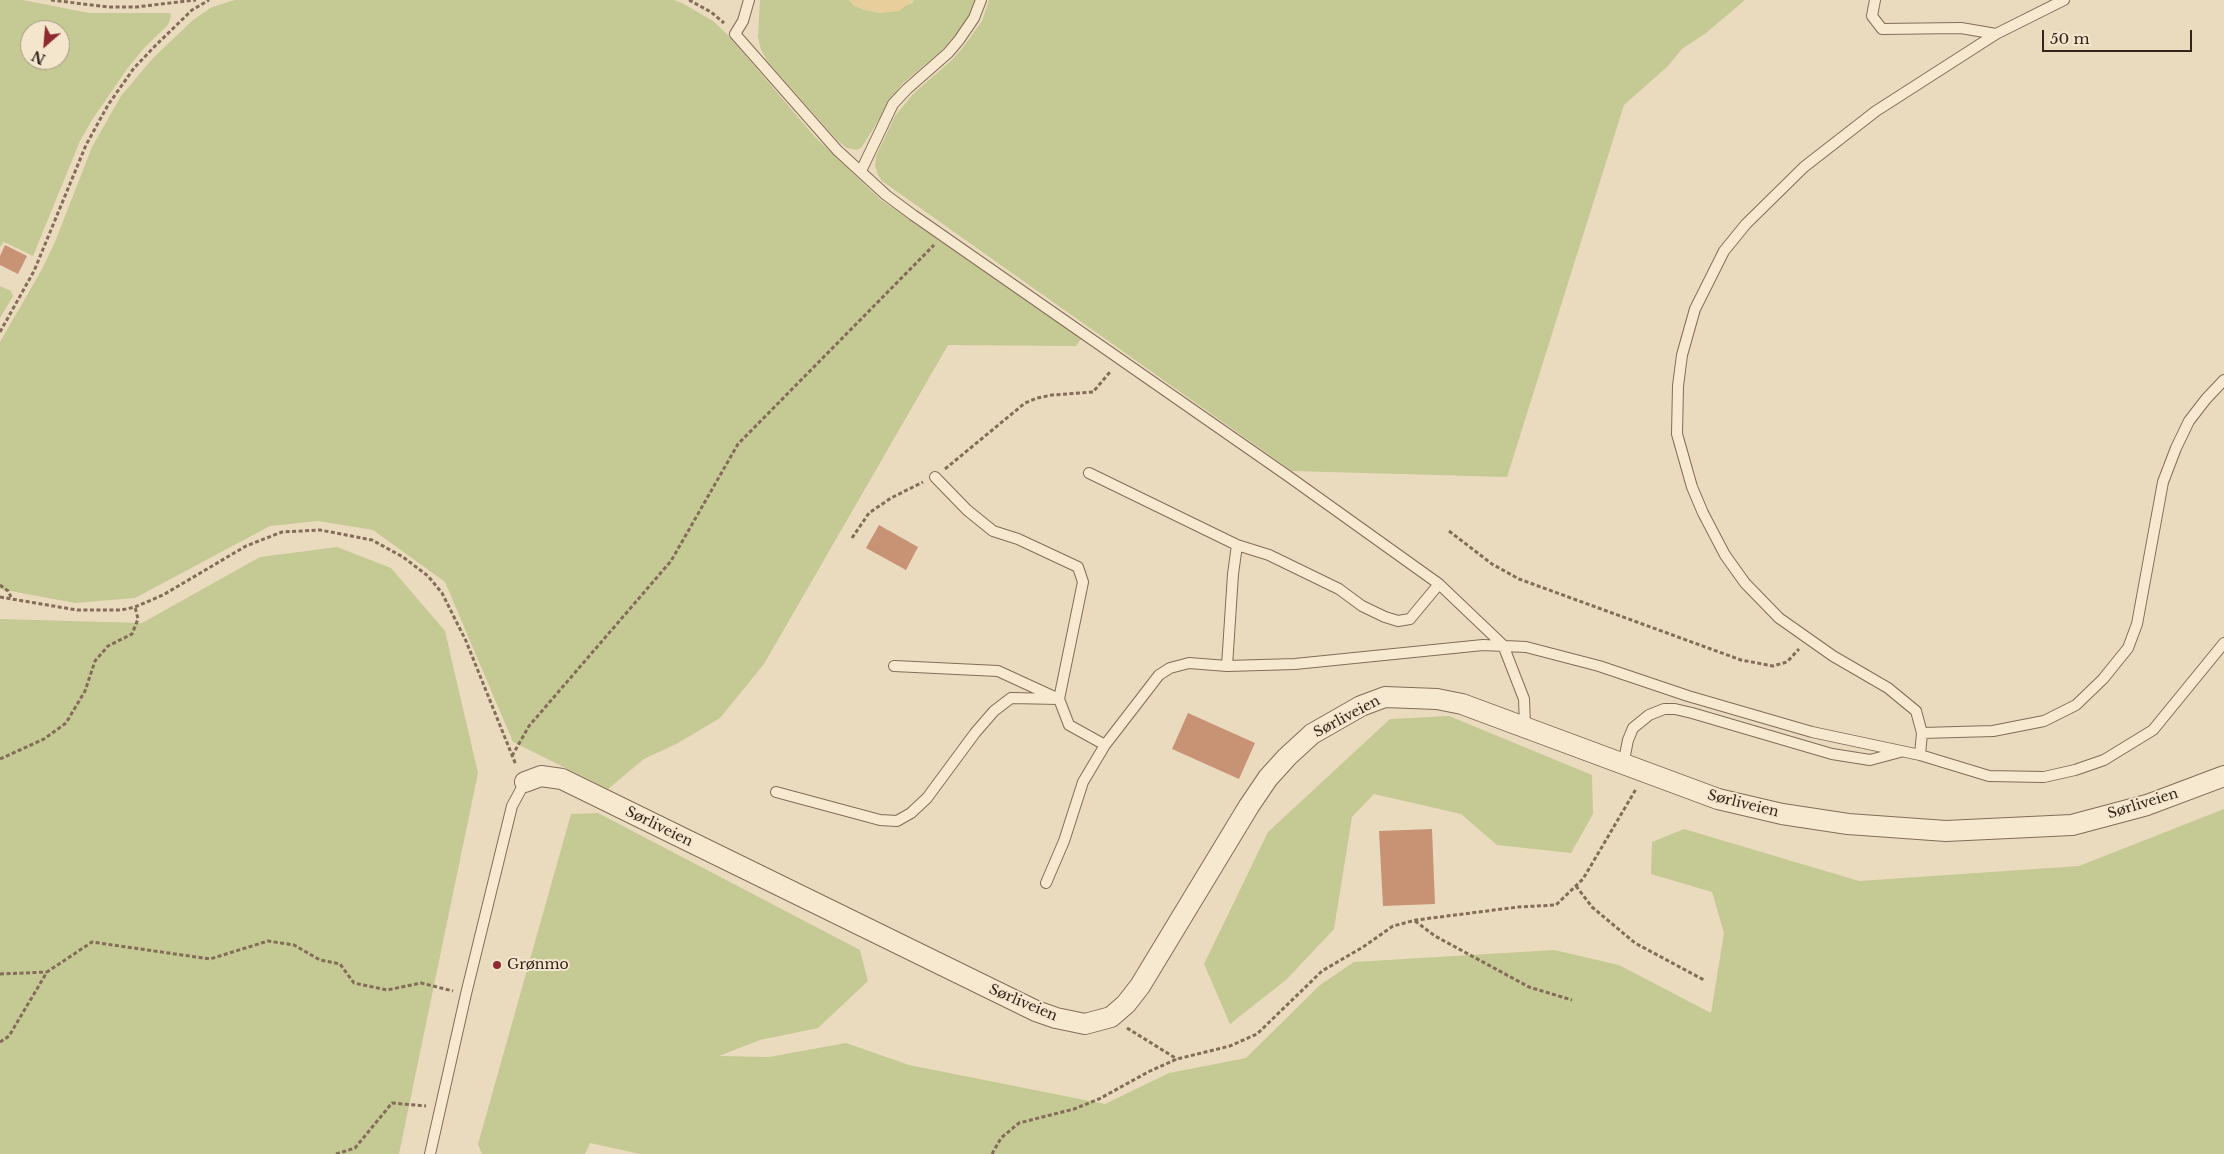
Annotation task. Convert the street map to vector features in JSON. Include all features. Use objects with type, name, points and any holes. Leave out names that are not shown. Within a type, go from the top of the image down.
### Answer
[{"type":"street","name":"Sørliveien","points":[[525,782],[542,776],[562,779],[1036,1011],[1056,1018],[1085,1024],[1111,1017],[1126,1004],[1140,986],[1268,778],[1312,734],[1361,706],[1385,697],[1437,699],[1462,704],[1525,726],[1645,774],[1718,799],[1782,814],[1848,824],[1946,831],[2072,825],[2148,805],[2224,776]]},
{"type":"lane","points":[[749,0],[743,21],[735,34],[837,150],[886,195],[1439,584],[1503,645],[1524,699],[1525,726]]},
{"type":"lane","points":[[860,171],[893,104],[907,88],[948,53],[960,40],[974,18],[981,0]]},
{"type":"lane","points":[[1874,0],[1872,16],[1882,30],[1961,28],[1996,34]]},
{"type":"lane","points":[[1920,755],[1922,733],[1916,711],[1900,697],[1779,618],[1745,583],[1725,555],[1692,487],[1677,434],[1678,386],[1682,355],[1695,309],[1724,251],[1746,224],[1804,167],[1876,111],[1996,34],[2064,0]]},
{"type":"lane","points":[[1922,733],[1994,731],[2044,721],[2076,705],[2103,680],[2128,648],[2137,624],[2163,482],[2176,448],[2189,421],[2224,380]]},
{"type":"lane","points":[[1089,473],[1237,545],[1269,555],[1339,589],[1362,606],[1385,617],[1398,621],[1410,620],[1439,584]]},
{"type":"lane","points":[[935,477],[966,510],[993,531],[1018,539],[1078,567],[1083,582],[1059,699],[1069,725],[1105,745]]},
{"type":"lane","points":[[1227,666],[1233,574],[1237,545]]},
{"type":"lane","points":[[1046,883],[1064,841],[1083,782],[1105,745],[1159,676],[1170,668],[1189,663],[1227,666],[1295,664],[1503,645],[1526,647],[1599,666],[1688,696],[1812,732],[1920,755],[1989,776],[2044,777],[2075,770],[2104,760],[2153,730],[2224,643]]},
{"type":"lane","points":[[894,666],[998,671],[1059,699]]},
{"type":"lane","points":[[776,792],[880,820],[897,821],[911,813],[937,787],[975,733],[994,711],[1011,698],[1059,699]]},
{"type":"lane","points":[[1623,765],[1628,740],[1634,728],[1640,720],[1649,714],[1664,709],[1675,709],[1692,713],[1832,754],[1870,760],[1903,751]]},
{"type":"lane","points":[[430,1154],[466,994],[512,806],[525,782]]},
{"type":"path","points":[[52,0],[99,6],[136,7],[196,0]]},
{"type":"path","points":[[0,332],[47,244],[74,172],[108,105],[134,68],[156,45],[192,10],[209,0]]},
{"type":"path","points":[[689,0],[720,19],[735,34]]},
{"type":"path","points":[[511,757],[529,726],[671,561],[738,444],[943,236]]},
{"type":"path","points":[[852,538],[870,513],[891,498],[935,477],[1026,403],[1037,398],[1052,395],[1093,392],[1110,372]]},
{"type":"path","points":[[0,597],[77,610],[121,610],[135,607],[175,588],[246,546],[282,532],[320,530],[372,540],[404,557],[428,576],[442,592],[466,640],[511,757],[525,782]]},
{"type":"path","points":[[1449,531],[1492,564],[1518,578],[1741,660],[1767,666],[1780,665],[1791,659],[1807,638]]},
{"type":"path","points":[[0,585],[8,591],[12,598]]},
{"type":"path","points":[[0,759],[44,739],[66,723],[85,691],[95,662],[108,646],[132,634],[138,619],[135,607]]},
{"type":"path","points":[[992,1154],[1001,1138],[1009,1129],[1019,1123],[1074,1109],[1099,1099],[1150,1071],[1177,1059],[1230,1046],[1257,1034],[1322,971],[1363,947],[1393,926],[1414,920],[1518,907],[1556,905],[1583,879],[1645,774]]},
{"type":"path","points":[[1576,886],[1592,907],[1610,924],[1635,942],[1704,980]]},
{"type":"path","points":[[1414,920],[1435,936],[1520,982],[1572,1000]]},
{"type":"path","points":[[0,1042],[9,1036],[48,972],[92,942],[210,958],[268,941],[294,945],[320,960],[340,964],[354,983],[387,990],[420,983],[466,994]]},
{"type":"path","points":[[0,974],[48,972]]},
{"type":"path","points":[[1111,1017],[1177,1059]]},
{"type":"path","points":[[336,1154],[355,1148],[392,1103],[440,1108]]},
{"type":"green space","points":[[0,0],[23,0],[89,13],[170,13],[168,25],[145,47],[127,69],[80,141],[33,256],[4,242],[0,247]]},
{"type":"green space","points":[[235,0],[674,0],[682,3],[713,21],[728,35],[815,137],[881,200],[1081,339],[1076,346],[948,345],[764,664],[720,718],[678,743],[644,759],[608,789],[513,742],[445,582],[373,530],[318,521],[270,526],[135,598],[75,603],[0,589],[0,342],[41,271],[55,242],[92,147],[121,96],[153,58],[193,20],[212,7]]},
{"type":"green space","points":[[760,0],[849,0],[855,6],[881,13],[912,3],[914,0],[975,0],[970,15],[963,26],[942,50],[902,84],[862,147],[857,150],[847,148],[838,141],[768,62],[761,50],[758,37]]},
{"type":"green space","points":[[989,0],[1745,0],[1706,33],[1682,49],[1668,66],[1624,105],[1507,477],[1292,471],[882,181],[875,166],[876,156],[895,116],[914,93],[952,60],[964,46],[982,21]]},
{"type":"green space","points":[[0,286],[11,291],[13,296],[0,318]]},
{"type":"green space","points":[[337,547],[391,568],[445,631],[478,773],[399,1154],[0,1154],[0,619],[142,623],[260,557]]},
{"type":"green space","points":[[1449,716],[1592,775],[1593,814],[1571,853],[1497,845],[1461,814],[1374,794],[1352,817],[1334,929],[1287,979],[1230,1024],[1204,964],[1268,832],[1390,719]]},
{"type":"green space","points":[[2224,809],[2224,1154],[640,1154],[590,1143],[585,1154],[482,1154],[478,1144],[571,814],[598,813],[860,950],[868,981],[818,1028],[760,1040],[719,1056],[769,1057],[846,1043],[909,1065],[1105,1104],[1169,1073],[1246,1058],[1320,985],[1354,962],[1554,950],[1619,965],[1711,1013],[1724,933],[1712,892],[1651,874],[1652,842],[1684,829],[1859,881],[2079,866]]},
{"type":"sand","points":[[849,0],[914,0],[899,11],[881,13],[855,6]]},
{"type":"building","points":[[5,245],[27,256],[18,274],[0,265],[0,256]]},
{"type":"building","points":[[879,525],[918,547],[906,570],[866,548]]},
{"type":"building","points":[[1188,713],[1255,743],[1239,779],[1172,749]]},
{"type":"building","points":[[1432,829],[1435,904],[1383,906],[1379,831]]},
{"type":"place","name":"Grønmo","points":[[497,965]]}]
